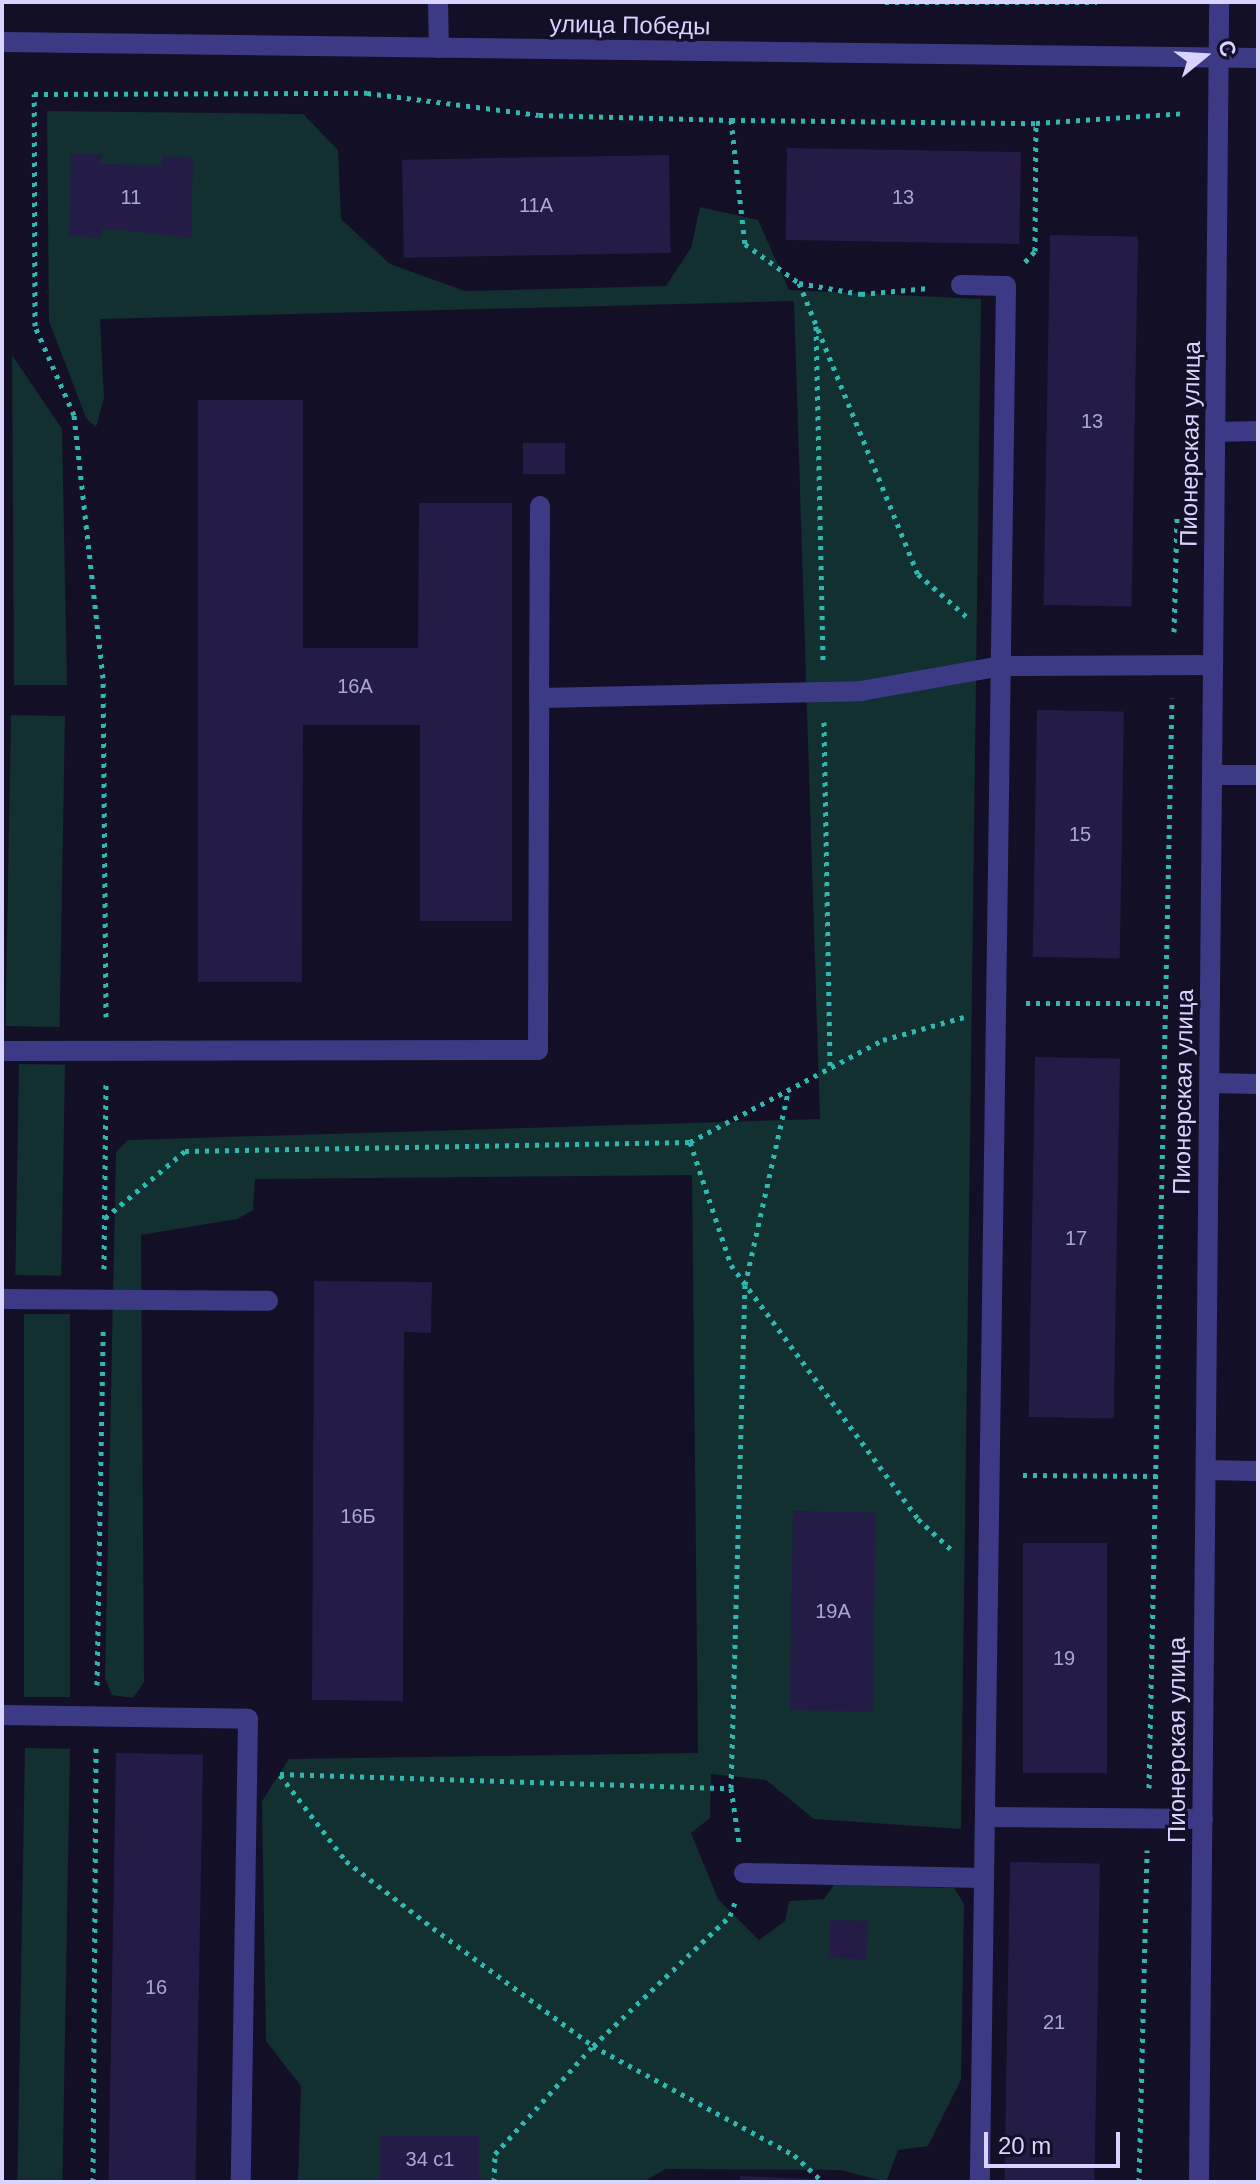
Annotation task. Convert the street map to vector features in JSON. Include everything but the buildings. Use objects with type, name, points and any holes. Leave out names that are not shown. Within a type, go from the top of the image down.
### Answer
[{"type":"street","points":[[438,2],[439,48]]},
{"type":"street","name":"Пионерская улица","points":[[1199,2182],[1219,2]]},
{"type":"street","name":"улица Победы","points":[[2,42],[1258,58]]},
{"type":"street","points":[[961,285],[1006,286],[980,2182]]},
{"type":"street","points":[[1216,432],[1258,431]]},
{"type":"street","points":[[2,1051],[538,1050],[540,506]]},
{"type":"street","points":[[539,698],[861,691],[1001,656],[1213,665]]},
{"type":"street","points":[[1212,775],[1258,775]]},
{"type":"street","points":[[1210,1083],[1258,1084]]},
{"type":"street","points":[[2,1299],[268,1301]]},
{"type":"street","points":[[1206,1470],[1258,1471]]},
{"type":"street","points":[[2,1715],[248,1719],[241,2182]]},
{"type":"street","points":[[985,1817],[1203,1819]]},
{"type":"street","points":[[744,1873],[984,1878]]},
{"type":"path","points":[[885,2],[1097,2]]},
{"type":"path","points":[[93,2182],[96,1716],[107,1051],[103,678],[74,415],[35,326],[34,94],[367,93],[539,115],[731,120],[1036,123],[1189,113],[1189,128]]},
{"type":"path","points":[[731,120],[745,244],[799,283],[861,294],[961,285]]},
{"type":"path","points":[[1006,286],[1035,251],[1036,123]]},
{"type":"path","points":[[799,283],[918,574],[1001,656]]},
{"type":"path","points":[[1139,2182],[1158,1476],[1177,506]]},
{"type":"path","points":[[105,1218],[185,1151],[690,1142],[883,1040],[943,1027],[996,1002],[1165,1003]]},
{"type":"path","points":[[494,2182],[495,2154],[593,2046],[730,1916],[744,1873],[731,1788],[745,1285],[789,1092]]},
{"type":"path","points":[[690,1142],[731,1265],[918,1519],[988,1583]]},
{"type":"path","points":[[990,1475],[1158,1476]]},
{"type":"path","points":[[247,1774],[731,1788]]},
{"type":"path","points":[[280,1774],[346,1861],[593,2046],[794,2155],[823,2182]]},
{"type":"green space","points":[[47,111],[303,114],[338,150],[341,219],[390,264],[465,291],[666,286],[691,248],[700,207],[758,220],[789,290],[981,299],[961,1829],[814,1819],[766,1780],[711,1774],[710,1818],[691,1833],[718,1899],[759,1940],[785,1921],[789,1901],[824,1899],[834,1885],[954,1888],[964,1904],[961,2080],[928,2146],[898,2150],[886,2182],[841,2170],[666,2169],[643,2182],[298,2182],[301,2086],[266,2041],[262,1801],[289,1759],[698,1753],[692,1175],[255,1179],[253,1210],[237,1219],[141,1235],[144,1682],[133,1698],[112,1695],[105,1678],[116,1152],[128,1140],[820,1119],[794,301],[100,319],[104,398],[96,427],[86,418],[49,321]]},
{"type":"green space","points":[[12,355],[62,429],[67,685],[14,685]]},
{"type":"green space","points":[[11,715],[65,716],[60,1027],[6,1026]]},
{"type":"green space","points":[[19,1064],[65,1065],[61,1276],[15,1275]]},
{"type":"green space","points":[[24,1314],[70,1314],[70,1697],[24,1697]]},
{"type":"green space","points":[[25,1748],[70,1749],[62,2182],[17,2182]]}]
